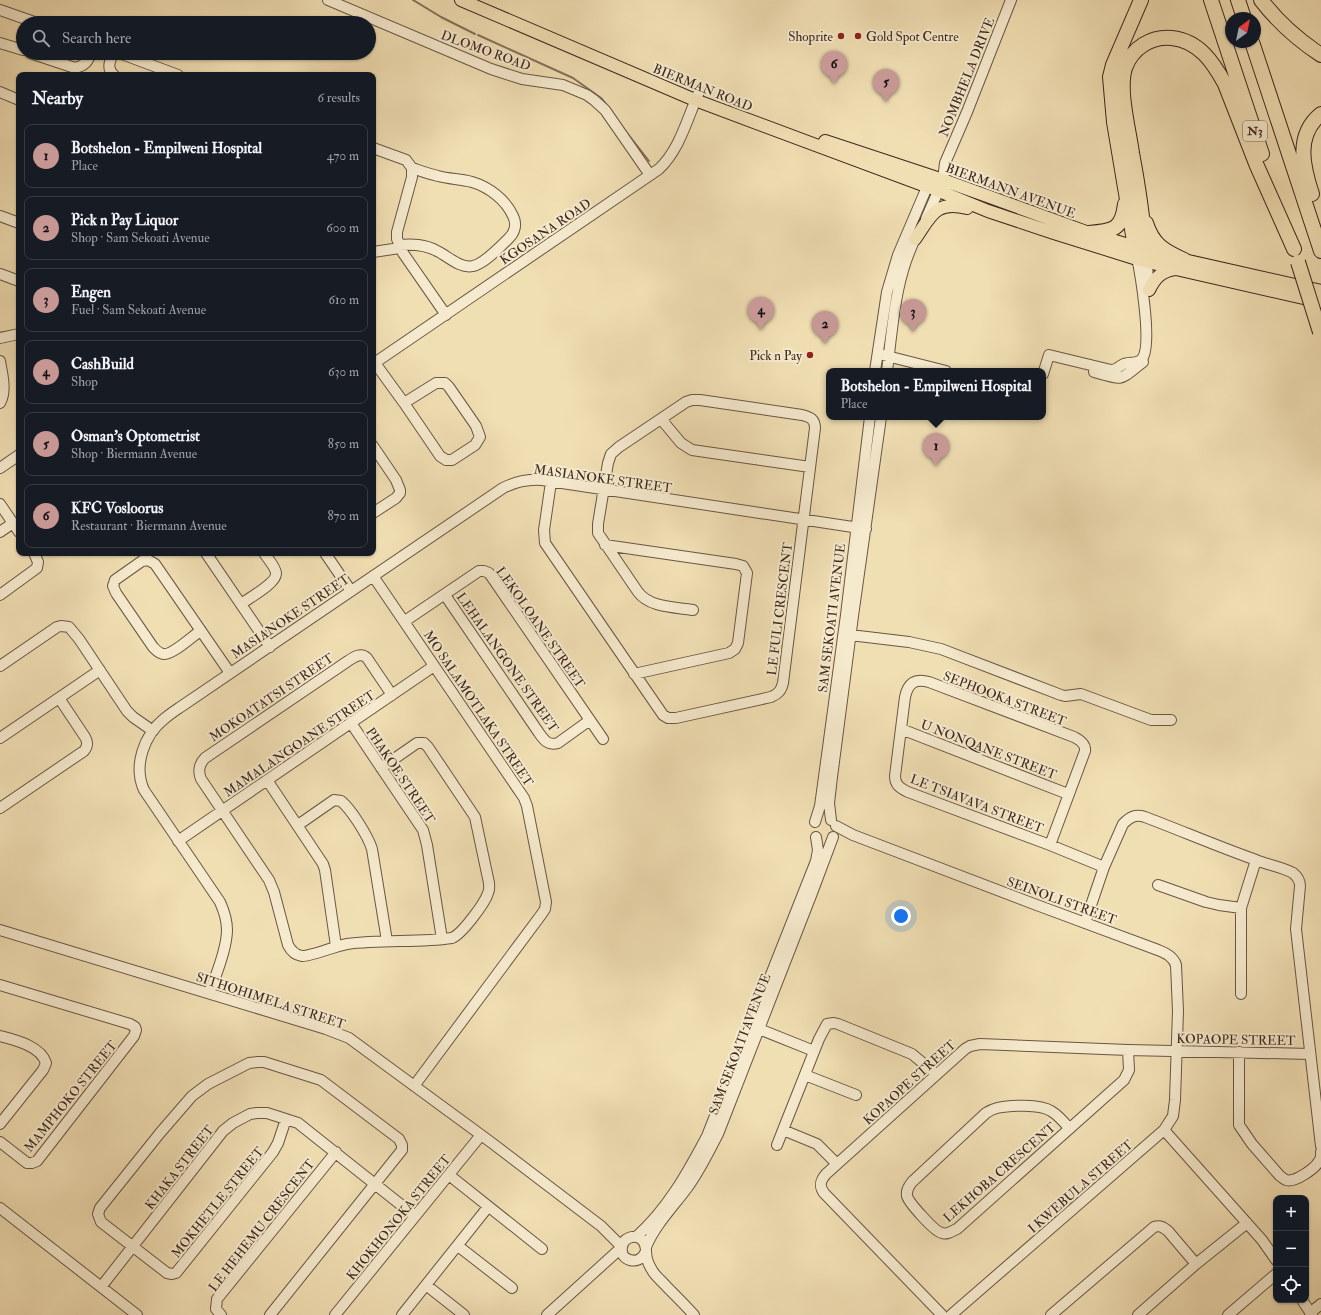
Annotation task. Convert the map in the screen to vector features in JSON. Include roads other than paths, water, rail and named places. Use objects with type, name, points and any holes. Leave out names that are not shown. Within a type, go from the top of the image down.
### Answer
[{"type":"highway","points":[[1141,0],[1113,65],[1110,77],[1114,122],[1126,190],[1141,254]]},
{"type":"highway","name":"N3","points":[[1211,0],[1321,333]]},
{"type":"highway","points":[[1238,0],[1242,12]]},
{"type":"highway","points":[[1261,0],[1282,25],[1321,55]]},
{"type":"highway","points":[[1141,254],[1142,213],[1123,82],[1125,68],[1131,56],[1150,40],[1165,37],[1178,38],[1192,44],[1203,52],[1218,72],[1294,249]]},
{"type":"highway","name":"N3","points":[[1254,48],[1321,251]]},
{"type":"highway","points":[[1321,114],[1308,129],[1304,142],[1303,155],[1307,179],[1321,222]]},
{"type":"highway","points":[[1089,233],[1109,231],[1121,222],[1126,190]]},
{"type":"highway","points":[[1142,213],[1148,230],[1158,245],[1180,265]]},
{"type":"main road","name":"BIERMAN ROAD","points":[[461,0],[697,96]]},
{"type":"main road","name":"BIERMAN ROAD","points":[[479,0],[697,96]]},
{"type":"main road","name":"BIERMANN AVENUE","points":[[697,96],[828,142],[935,183],[1089,233],[1141,254]]},
{"type":"main road","name":"BIERMANN AVENUE","points":[[935,183],[988,210],[1054,233],[1141,254],[1321,302]]},
{"type":"main road","points":[[915,239],[930,217],[941,207],[953,205],[975,210],[988,210]]},
{"type":"main road","name":"BIERMANN AVENUE","points":[[1180,265],[1321,291]]},
{"type":"main road","points":[[1149,290],[1153,281],[1162,272],[1180,265]]},
{"type":"street","name":"DLOMO ROAD","points":[[328,0],[366,16]]},
{"type":"street","name":"NOMBHELA DRIVE","points":[[935,183],[967,112],[1011,0]]},
{"type":"street","points":[[0,10],[17,16]]},
{"type":"street","name":"DLOMO ROAD","points":[[376,20],[491,69],[522,79],[563,85],[587,95],[605,110],[650,175]]},
{"type":"street","points":[[0,43],[16,48]]},
{"type":"street","points":[[51,60],[75,68],[81,67],[87,60]]},
{"type":"street","points":[[111,60],[109,68],[111,72]]},
{"type":"street","points":[[138,60],[170,72]]},
{"type":"street","points":[[0,92],[16,99]]},
{"type":"street","name":"KGOSANA ROAD","points":[[376,362],[659,169],[672,155],[697,96]]},
{"type":"street","points":[[376,149],[406,160],[412,168],[438,176],[471,182],[491,191],[508,206],[515,219],[515,228],[510,237],[483,261],[472,266],[462,265],[437,250],[411,244],[376,251]]},
{"type":"street","points":[[412,168],[412,177],[397,232],[397,239],[400,247],[446,314]]},
{"type":"street","points":[[887,368],[897,293],[906,258],[924,222],[935,183]]},
{"type":"street","points":[[875,368],[887,292],[894,268],[935,183]]},
{"type":"street","points":[[0,216],[16,222]]},
{"type":"street","points":[[1048,358],[1056,362],[1115,378],[1122,378],[1144,361],[1148,353],[1151,314],[1149,290],[1141,254]]},
{"type":"street","points":[[1048,358],[1111,370],[1116,369],[1126,363],[1136,362],[1142,359],[1144,355],[1146,334],[1141,254]]},
{"type":"street","points":[[0,274],[16,280]]},
{"type":"street","points":[[0,338],[16,335]]},
{"type":"street","points":[[877,354],[934,368]]},
{"type":"street","points":[[1045,368],[1048,358]]},
{"type":"street","points":[[0,360],[4,392],[0,403]]},
{"type":"street","points":[[376,366],[404,403],[435,451],[443,459],[448,461],[452,460],[475,445],[479,440],[480,433],[476,426],[445,383],[436,383],[404,403]]},
{"type":"street","name":"LE FULI CRESCENT","points":[[551,482],[544,530],[545,543],[663,715],[668,718],[676,718],[771,697],[778,694],[783,683],[815,424],[813,419],[807,416],[696,400],[686,402],[611,454],[608,463],[598,530],[600,536],[644,600],[652,604],[693,610]]},
{"type":"street","points":[[661,419],[681,443],[692,450],[810,467]]},
{"type":"street","name":"SAM SEKOATI AVENUE","points":[[646,1250],[654,1232],[688,1187],[709,1151],[720,1128],[834,829],[830,803],[832,777],[850,635],[870,420]]},
{"type":"street","name":"SAM SEKOATI AVENUE","points":[[815,822],[820,806],[861,528],[880,420]]},
{"type":"street","points":[[376,450],[400,487],[400,493],[396,498],[376,511]]},
{"type":"street","points":[[0,468],[16,457]]},
{"type":"street","name":"MASIANOKE STREET","points":[[209,993],[226,942],[227,930],[225,917],[220,902],[144,790],[140,779],[139,770],[144,746],[153,731],[164,718],[508,486],[518,482],[529,480],[551,482],[861,528]]},
{"type":"street","points":[[0,504],[16,528],[0,532]]},
{"type":"street","points":[[605,545],[740,565],[745,568],[747,573],[738,643],[735,649],[729,653],[634,674]]},
{"type":"street","points":[[0,595],[37,568],[38,562],[35,556]]},
{"type":"street","points":[[208,556],[270,647]]},
{"type":"street","points":[[241,604],[271,582],[275,577],[276,574],[274,568],[266,556]]},
{"type":"street","points":[[327,556],[351,591]]},
{"type":"street","points":[[200,631],[172,652],[166,654],[159,652],[153,647],[116,593],[113,586],[115,580],[142,561],[151,561],[158,568],[230,674]]},
{"type":"street","name":"LEKOLOANE STREET","points":[[405,621],[479,572],[484,571],[490,573],[603,739]]},
{"type":"street","name":"MO SALAMOTLAKA STREET","points":[[373,576],[524,798],[527,806],[546,902],[541,915],[414,1086]]},
{"type":"street","name":"LEHALANGONE STREET","points":[[445,595],[544,740],[549,744],[558,743],[590,720]]},
{"type":"street","points":[[0,666],[57,627],[66,626],[72,630],[127,712],[153,731]]},
{"type":"street","points":[[850,635],[909,642],[941,649],[1060,695],[1065,696],[1081,694],[1151,720],[1171,720]]},
{"type":"street","name":"MOKOATATSI STREET","points":[[221,811],[199,774],[200,766],[203,761],[348,661],[358,655],[365,656],[392,695]]},
{"type":"street","name":"MAMALANGOANE STREET","points":[[178,841],[434,666]]},
{"type":"street","points":[[0,738],[100,670]]},
{"type":"street","name":"LE TSIAVAVA STREET","points":[[914,681],[910,684],[906,692],[901,729],[895,776],[896,783],[900,788],[1104,867]]},
{"type":"street","name":"SEPHOOKA STREET","points":[[914,681],[929,682],[1074,737],[1080,741],[1085,745],[1085,751],[1068,794]]},
{"type":"street","points":[[0,808],[84,751],[87,742],[85,737],[59,698]]},
{"type":"street","name":"PHAKOE STREET","points":[[351,723],[420,825],[425,835],[442,939]]},
{"type":"street","name":"U NONQANE STREET","points":[[901,729],[1068,794]]},
{"type":"street","points":[[221,811],[269,880],[274,892],[288,945],[290,949],[298,955],[305,956],[336,946],[355,943],[452,938],[459,934],[488,894],[489,883],[475,817],[424,743],[417,743],[381,768]]},
{"type":"street","points":[[267,780],[324,866],[336,946]]},
{"type":"street","points":[[1050,845],[1068,794]]},
{"type":"street","points":[[298,825],[334,800],[341,800],[348,808],[369,840],[372,849],[387,941]]},
{"type":"street","points":[[1085,923],[1104,867],[1123,824],[1132,816],[1139,815],[1293,873],[1298,877],[1300,881],[1296,929],[1321,1146]]},
{"type":"street","points":[[821,818],[828,818],[834,829],[824,840],[816,837],[813,828],[815,822],[821,818]]},
{"type":"street","name":"SEINOLI STREET","points":[[834,829],[854,835],[1158,950],[1170,956],[1176,964],[1178,1011],[1177,1051]]},
{"type":"street","name":"SAM SEKOATI AVENUE","points":[[633,1237],[647,1227],[668,1202],[694,1162],[708,1136],[816,861],[818,850],[816,837]]},
{"type":"street","points":[[1241,994],[1241,908],[1256,860]]},
{"type":"street","points":[[1158,885],[1219,906],[1241,908]]},
{"type":"street","name":"SITHOHIMELA STREET","points":[[0,930],[341,1034],[364,1048],[481,1135],[601,1226],[622,1247]]},
{"type":"street","name":"MAMPHOKO STREET","points":[[0,985],[130,1024],[135,1027],[136,1032],[35,1162],[31,1164],[27,1163],[0,1142]]},
{"type":"street","points":[[777,1145],[814,1051],[827,1024],[834,1023],[912,1054],[936,1074]]},
{"type":"street","points":[[759,1029],[814,1051]]},
{"type":"street","points":[[0,1036],[30,1046],[42,1056],[46,1063],[43,1070],[0,1124]]},
{"type":"street","name":"KOPAOPE STREET","points":[[942,1315],[824,1194],[820,1187],[822,1179],[837,1164],[965,1049],[970,1046],[980,1044],[1128,1050],[1310,1054]]},
{"type":"street","name":"LEKHOBA CRESCENT","points":[[1069,1128],[1058,1116],[1044,1108],[1008,1106],[997,1108],[986,1113],[912,1182],[907,1188],[907,1195],[910,1202],[936,1230],[941,1233],[952,1232],[957,1229],[1124,1080],[1129,1070],[1128,1050]]},
{"type":"street","name":"I KWEBULA STREET","points":[[951,1315],[1164,1130],[1173,1116],[1175,1109],[1177,1051]]},
{"type":"street","points":[[1239,1052],[1239,1125],[1252,1144],[1280,1176],[1291,1181],[1305,1174],[1316,1166],[1320,1161],[1321,1152]]},
{"type":"street","points":[[133,1246],[102,1222],[98,1215],[100,1208],[160,1133],[195,1093],[208,1084],[252,1062],[268,1064],[321,1080],[400,1139],[402,1145],[401,1151],[270,1315]]},
{"type":"street","points":[[805,1075],[856,1095]]},
{"type":"street","name":"KHAKA STREET","points":[[101,1287],[223,1132],[229,1126],[250,1114],[267,1113],[301,1124],[415,1216]]},
{"type":"street","name":"MOKHETLE STREET","points":[[133,1246],[167,1273],[172,1274],[178,1270],[273,1152],[278,1143],[286,1119]]},
{"type":"street","points":[[783,1130],[817,1144],[837,1164]]},
{"type":"street","points":[[1164,1130],[1262,1240],[1273,1256]]},
{"type":"street","name":"KHOKHONOKA STREET","points":[[336,1315],[481,1135]]},
{"type":"street","name":"LE HEHEMU CRESCENT","points":[[221,1315],[216,1309],[217,1299],[336,1152]]},
{"type":"street","points":[[449,1175],[542,1249]]},
{"type":"street","points":[[402,1315],[488,1207]]},
{"type":"street","points":[[0,1208],[136,1315]]},
{"type":"street","points":[[1138,1315],[1196,1264],[1247,1223]]},
{"type":"street","name":"SITHOHIMELA STREET","points":[[601,1226],[621,1235],[633,1237]]},
{"type":"street","points":[[1051,1315],[1154,1227],[1163,1227],[1168,1231],[1196,1264]]},
{"type":"street","points":[[547,1315],[609,1260],[622,1247],[623,1243],[633,1237],[644,1242],[647,1261],[653,1272],[694,1315]]},
{"type":"street","points":[[458,1246],[512,1288]]},
{"type":"street","points":[[622,1247],[622,1254],[653,1272]]},
{"type":"street","points":[[609,1260],[641,1259],[646,1250]]},
{"type":"street","points":[[1228,1315],[1273,1277]]},
{"type":"street","points":[[426,1284],[464,1315]]},
{"type":"street","points":[[1304,1303],[1311,1314],[1321,1304]]},
{"type":"waterway","points":[[413,0],[441,17],[475,34]]},
{"type":"waterway","points":[[478,35],[573,78],[601,98],[606,104]]},
{"type":"waterway","points":[[620,124],[649,161]]},
{"type":"place","name":"Shoprite","points":[[841,36]]},
{"type":"place","name":"Gold Spot Centre","points":[[858,36]]},
{"type":"place","name":"KFC Vosloorus","points":[[834,84]]},
{"type":"place","name":"Osman's Optometrist","points":[[886,102]]},
{"type":"place","name":"CashBuild","points":[[761,330]]},
{"type":"place","name":"Engen","points":[[913,332]]},
{"type":"place","name":"Pick n Pay Liquor","points":[[825,344]]},
{"type":"place","name":"Pick n Pay","points":[[810,355]]},
{"type":"place","name":"Botshelon - Empilweni Hospital","points":[[936,466]]}]
